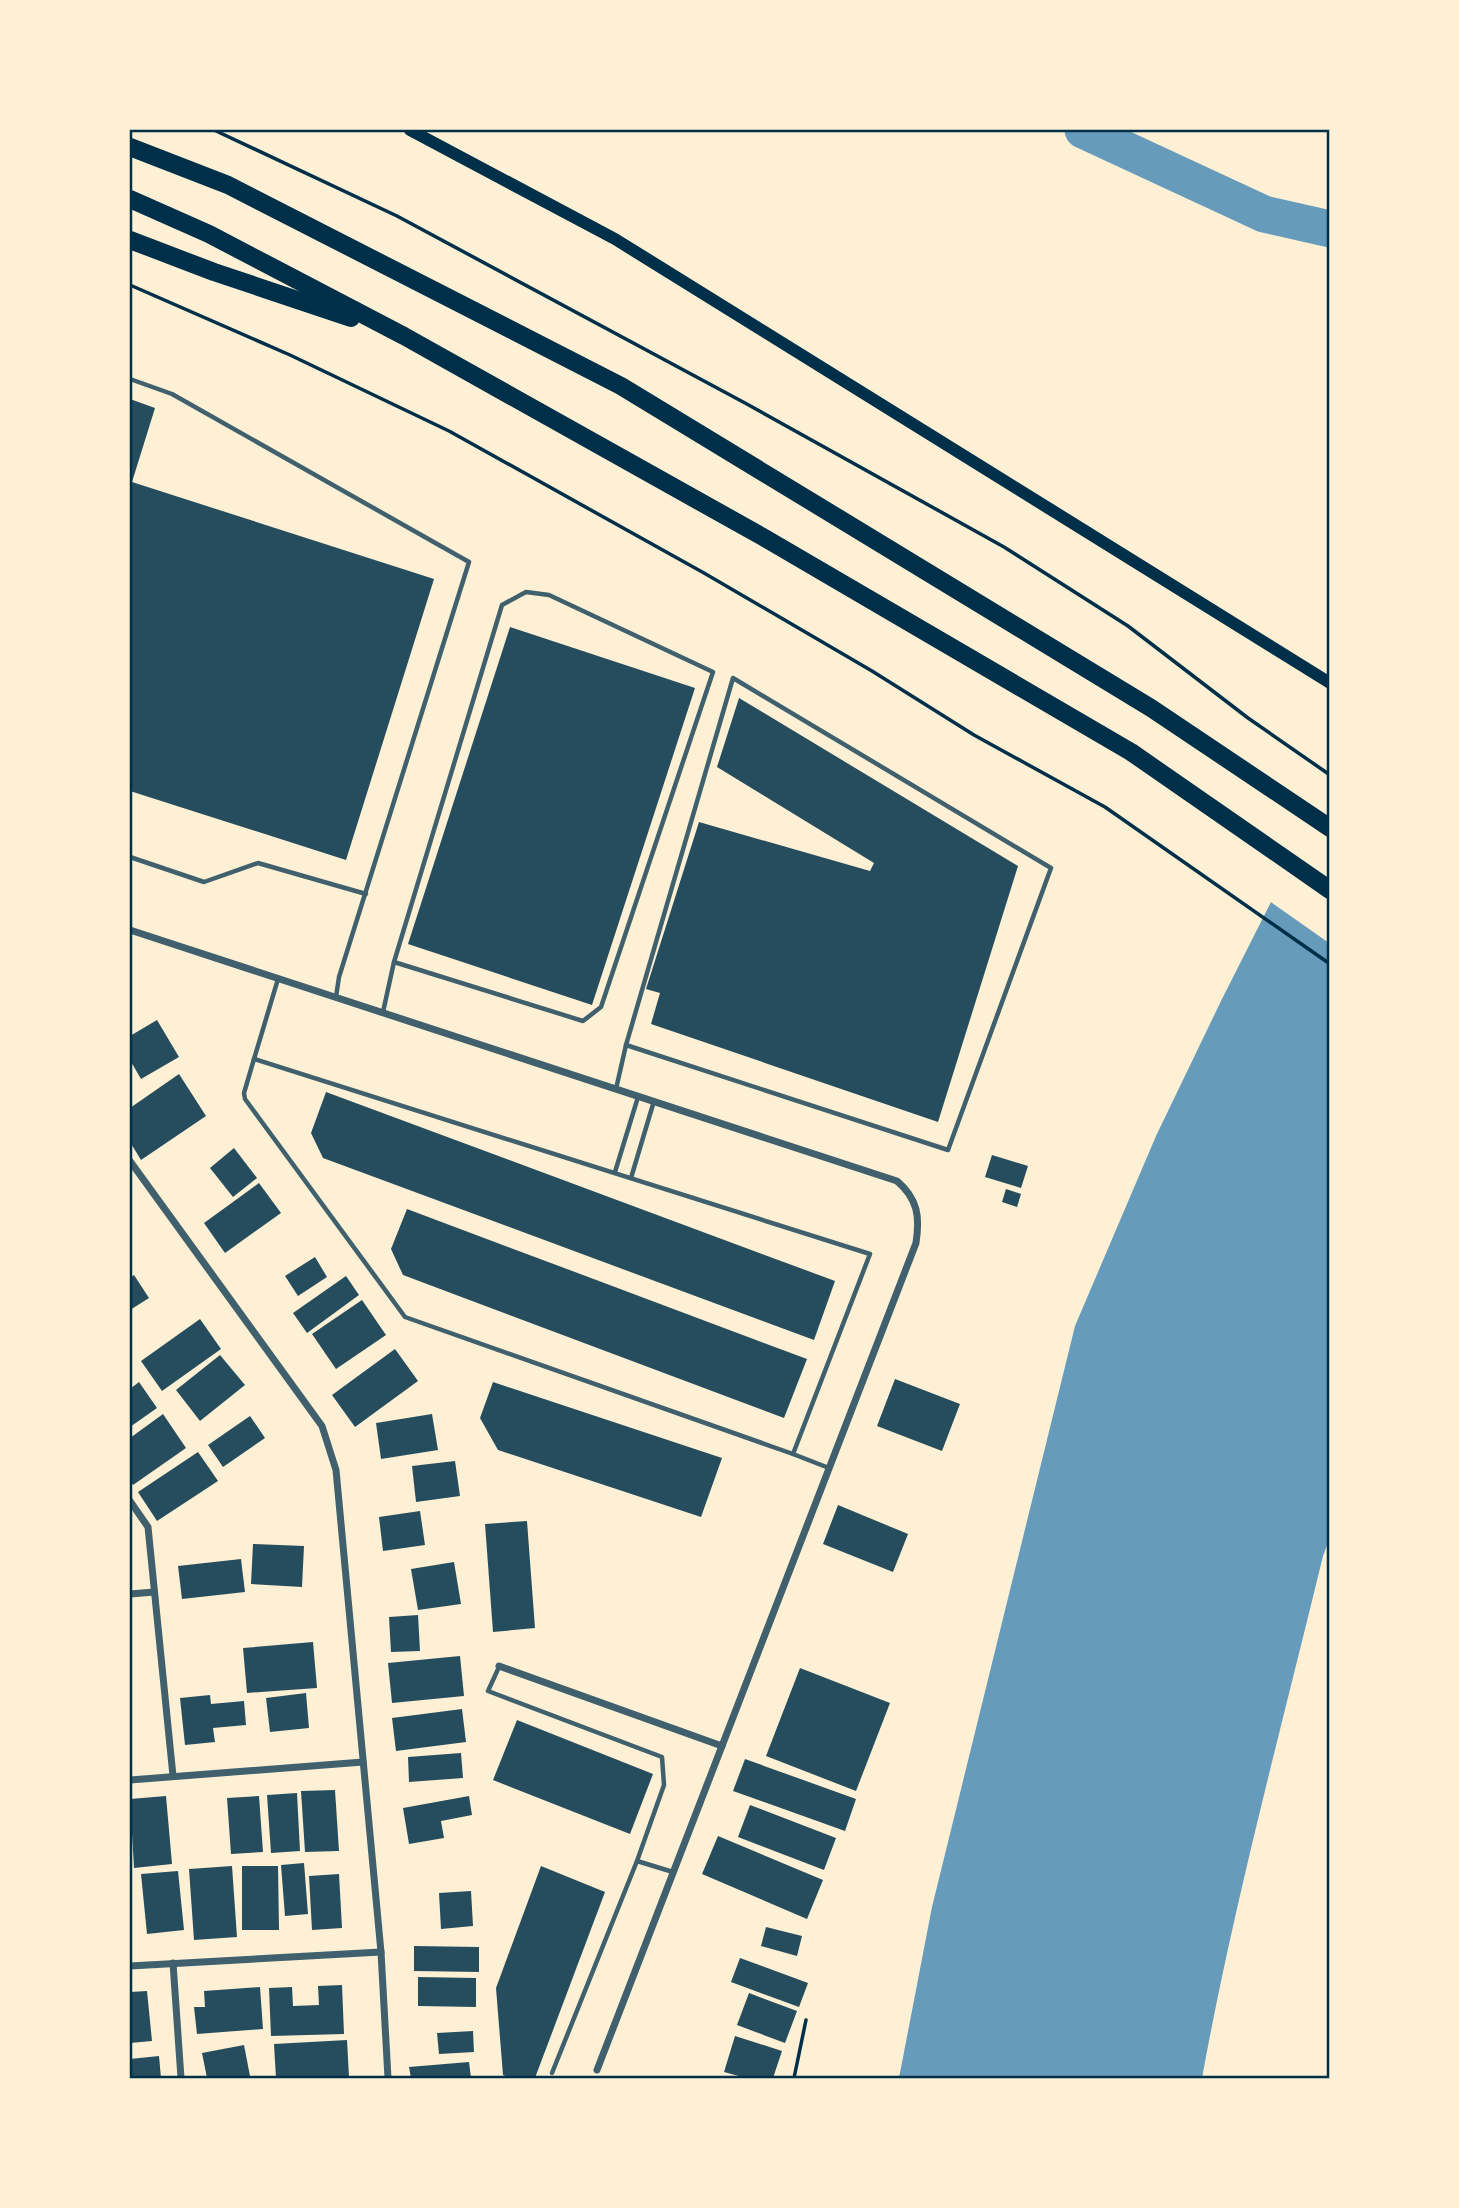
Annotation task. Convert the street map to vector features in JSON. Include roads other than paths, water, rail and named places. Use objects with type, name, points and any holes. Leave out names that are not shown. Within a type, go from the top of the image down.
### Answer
[{"type":"highway","points":[[130,133],[621,386],[1151,708],[1329,828]]},
{"type":"highway","points":[[130,147],[228,185]]},
{"type":"highway","points":[[130,199],[209,234],[404,336],[762,537],[1132,752],[1329,890]]},
{"type":"highway","points":[[130,240],[214,272],[404,336]]},
{"type":"main road","points":[[410,130],[615,239],[1329,683]]},
{"type":"street","points":[[130,930],[897,1181],[907,1189],[916,1203],[919,1221],[916,1243],[597,2070]]},
{"type":"street","points":[[130,1161],[321,1426],[336,1471],[380,1952],[388,2078]]},
{"type":"street","points":[[130,1501],[148,1527],[173,1776]]},
{"type":"street","points":[[130,1594],[154,1592]]},
{"type":"street","points":[[499,1666],[722,1746]]},
{"type":"street","points":[[130,1780],[363,1762]]},
{"type":"street","points":[[130,1966],[380,1952]]},
{"type":"street","points":[[173,1963],[181,2078]]},
{"type":"lane","points":[[130,379],[173,394],[469,562],[339,977],[336,998]]},
{"type":"lane","points":[[383,1013],[394,962],[502,605],[526,592],[550,595],[713,672],[601,1007],[583,1021],[394,962]]},
{"type":"lane","points":[[616,1089],[626,1045],[733,678],[1051,868],[948,1150],[626,1045]]},
{"type":"lane","points":[[130,857],[205,882],[258,863],[366,894]]},
{"type":"lane","points":[[278,979],[244,1093],[245,1099],[405,1317],[829,1468]]},
{"type":"lane","points":[[254,1059],[870,1254],[793,1454]]},
{"type":"lane","points":[[615,1172],[638,1096]]},
{"type":"lane","points":[[631,1178],[654,1101]]},
{"type":"lane","points":[[499,1666],[488,1691],[662,1757],[664,1785],[637,1861],[552,2073]]},
{"type":"lane","points":[[637,1861],[673,1872]]},
{"type":"water","points":[[1329,787],[1329,1540],[1243,1882],[1202,2078],[899,2078],[932,1907],[1075,1326],[1156,1136]]},
{"type":"waterway","points":[[1083,130],[1264,214],[1330,229]]}]
